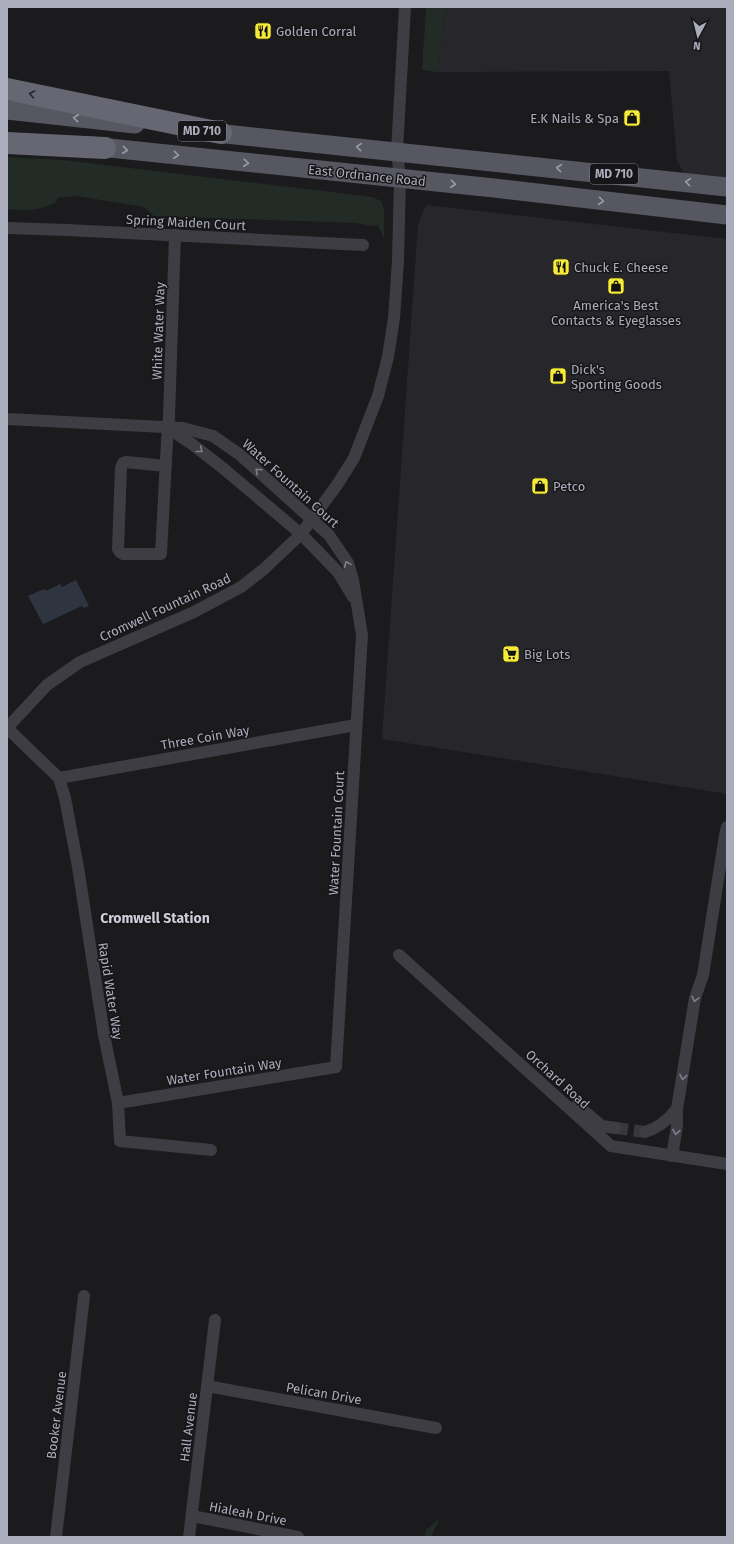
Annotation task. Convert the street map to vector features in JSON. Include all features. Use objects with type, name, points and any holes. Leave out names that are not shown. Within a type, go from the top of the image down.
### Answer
[{"type":"highway","points":[[7,89],[221,133]]},
{"type":"highway","points":[[7,143],[105,148]]},
{"type":"main road","name":"East Ordnance Road","points":[[7,110],[727,186]]},
{"type":"main road","name":"East Ordnance Road","points":[[7,137],[727,215]]},
{"type":"street","name":"Cromwell Fountain Road","points":[[7,728],[47,685],[80,662],[194,612],[241,587],[264,569],[301,534],[337,486],[354,458],[378,396],[388,357],[394,318],[398,261],[400,179],[398,151],[405,7]]},
{"type":"street","name":"Spring Maiden Court","points":[[7,228],[363,245]]},
{"type":"street","name":"White Water Way","points":[[166,466],[126,462],[123,463],[121,468],[118,549],[123,554],[161,554],[166,466],[168,428],[175,235]]},
{"type":"street","name":"Water Fountain Court","points":[[7,418],[183,428],[213,436],[239,454],[330,535],[348,563],[353,580],[362,635],[336,1067]]},
{"type":"street","name":"Water Fountain Court","points":[[168,428],[203,452],[301,534],[338,572],[356,602]]},
{"type":"street","name":"Three Coin Way","points":[[59,778],[356,725]]},
{"type":"street","name":"Rapid Water Way","points":[[7,728],[59,778],[65,798],[78,866],[104,1034],[118,1103],[120,1141],[211,1150]]},
{"type":"street","points":[[672,1156],[678,1126],[677,1109],[695,998],[703,975],[726,827]]},
{"type":"street","name":"Orchard Road","points":[[399,954],[611,1146],[727,1164]]},
{"type":"street","name":"Water Fountain Way","points":[[118,1103],[336,1067]]},
{"type":"street","points":[[536,1078],[556,1087],[602,1126],[616,1128]]},
{"type":"street","points":[[645,1132],[654,1130],[667,1121],[677,1109]]},
{"type":"street","name":"Booker Avenue","points":[[56,1537],[84,1296]]},
{"type":"street","name":"Hall Avenue","points":[[189,1537],[215,1320]]},
{"type":"street","name":"Pelican Drive","points":[[206,1386],[436,1428]]},
{"type":"street","name":"Hialeah Drive","points":[[192,1516],[298,1537]]},
{"type":"shaded area","points":[[426,7],[446,7],[437,72],[422,70]]},
{"type":"shaded area","points":[[446,7],[727,7],[727,180],[685,175],[677,161],[669,71],[437,72]]},
{"type":"shaded area","points":[[7,157],[63,160],[373,197],[381,201],[384,209],[384,239],[378,225],[154,216],[144,207],[76,196],[58,198],[55,203],[37,209],[7,209]]},
{"type":"shaded area","points":[[426,205],[727,239],[727,794],[382,739],[418,224]]},
{"type":"shaded area","points":[[440,1518],[431,1537],[424,1537],[426,1530]]},
{"type":"water","points":[[76,580],[89,606],[84,608],[82,606],[43,624],[28,596],[44,589],[46,591],[60,584],[62,587]]},
{"type":"tunnel","points":[[616,1128],[645,1132]]},
{"type":"place","name":"Golden Corral","points":[[263,31]]},
{"type":"place","name":"E.K Nails & Spa","points":[[632,118]]},
{"type":"place","name":"Chuck E. Cheese","points":[[561,267]]},
{"type":"place","name":"America's Best Contacts & Eyeglasses","points":[[616,286]]},
{"type":"place","name":"Dick's Sporting Goods","points":[[558,376]]},
{"type":"place","name":"Petco","points":[[540,486]]},
{"type":"place","name":"Big Lots","points":[[511,654]]},
{"type":"district","name":"Cromwell Station","points":[[155,918]]}]
